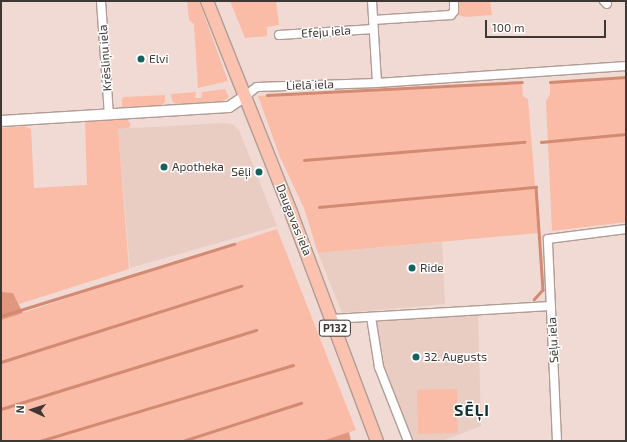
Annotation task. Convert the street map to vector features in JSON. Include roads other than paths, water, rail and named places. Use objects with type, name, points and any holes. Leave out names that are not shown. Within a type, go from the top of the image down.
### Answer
[{"type":"main road","name":"Daugavas iela","points":[[207,1],[292,215],[377,441]]},
{"type":"street","name":"Krēsliņu iela","points":[[101,1],[109,115]]},
{"type":"street","points":[[372,1],[377,83]]},
{"type":"street","points":[[373,20],[451,15],[454,11],[454,1]]},
{"type":"street","name":"Efeju iela","points":[[279,35],[374,29]]},
{"type":"street","name":"Lielā iela","points":[[1,121],[229,107],[257,87],[377,83],[626,66]]},
{"type":"street","name":"Sēļu iela","points":[[557,441],[548,239],[626,229]]},
{"type":"street","points":[[332,319],[551,306]]},
{"type":"street","points":[[371,317],[379,367],[408,441]]},
{"type":"waterway","points":[[550,82],[626,77]]},
{"type":"waterway","points":[[267,95],[522,82]]},
{"type":"waterway","points":[[541,142],[626,134]]},
{"type":"waterway","points":[[304,160],[524,142]]},
{"type":"waterway","points":[[319,207],[536,187],[543,290],[534,300]]},
{"type":"waterway","points":[[1,316],[234,244]]},
{"type":"waterway","points":[[1,362],[241,286]]},
{"type":"waterway","points":[[1,409],[256,330]]},
{"type":"waterway","points":[[40,441],[293,365]]},
{"type":"waterway","points":[[183,441],[301,403]]},
{"type":"place","name":"Elvi","points":[[141,59]]},
{"type":"place","name":"Apotheka","points":[[164,167]]},
{"type":"place","name":"Sēļi","points":[[259,172]]},
{"type":"place","name":"Ride","points":[[412,268]]},
{"type":"place","name":"32. Augusts","points":[[416,357]]},
{"type":"district","name":"SĒĻI","points":[[472,410]]}]
